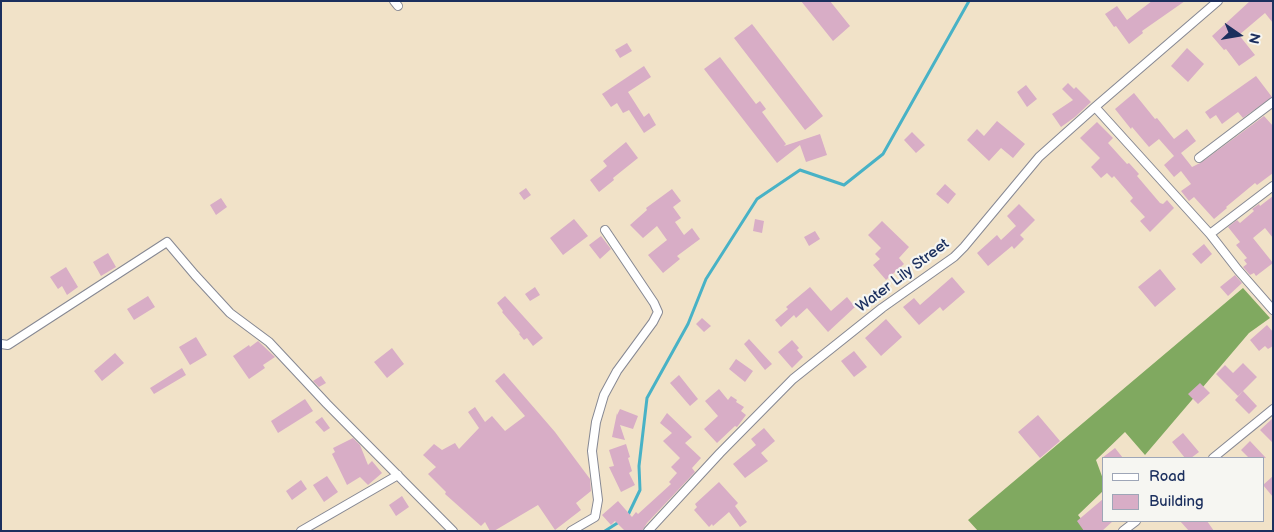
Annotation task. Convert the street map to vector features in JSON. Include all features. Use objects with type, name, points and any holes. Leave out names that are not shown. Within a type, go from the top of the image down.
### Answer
[{"type":"street","name":"Water Lily Street","points":[[648,531],[720,453],[793,379],[882,308],[954,256],[970,240],[1039,157],[1218,1]]},
{"type":"street","points":[[1199,158],[1273,102]]},
{"type":"street","points":[[1095,107],[1210,234],[1272,309]]},
{"type":"street","points":[[1210,234],[1273,186]]},
{"type":"street","points":[[571,531],[594,517],[598,500],[592,452],[596,422],[604,395],[617,371],[653,322],[658,312],[654,303],[605,230]]},
{"type":"street","points":[[1,344],[8,345],[168,242],[230,313],[269,342],[454,531]]},
{"type":"street","points":[[1214,457],[1273,409]]},
{"type":"street","points":[[301,531],[398,475]]},
{"type":"street","points":[[1124,531],[1135,522]]},
{"type":"green space","points":[[1243,288],[1270,318],[1249,333],[1145,455],[1125,432],[1096,460],[1102,476],[1102,492],[1078,515],[1091,531],[978,531],[968,520]]},
{"type":"building","points":[[801,1],[830,1],[850,26],[833,41]]},
{"type":"building","points":[[1152,1],[1185,1],[1142,31],[1143,33],[1129,44],[1105,14],[1117,6],[1127,20]]},
{"type":"building","points":[[1250,1],[1273,1],[1273,23],[1265,13],[1239,35],[1255,55],[1239,66],[1226,49],[1224,50],[1212,36]]},
{"type":"building","points":[[752,24],[823,116],[805,130],[734,38]]},
{"type":"building","points":[[627,43],[632,51],[620,58],[615,50]]},
{"type":"building","points":[[1187,48],[1204,64],[1188,82],[1171,66]]},
{"type":"building","points":[[720,57],[756,104],[760,101],[766,109],[762,112],[786,144],[784,146],[820,134],[827,155],[806,162],[800,145],[777,163],[704,69]]},
{"type":"building","points":[[644,66],[651,77],[628,92],[644,117],[649,113],[656,125],[644,133],[629,110],[623,113],[617,103],[611,107],[602,94]]},
{"type":"building","points":[[1256,76],[1272,97],[1243,118],[1238,112],[1222,124],[1216,115],[1210,119],[1205,112]]},
{"type":"building","points":[[1068,83],[1074,89],[1076,87],[1091,102],[1061,127],[1052,114],[1073,100],[1062,89]]},
{"type":"building","points":[[1026,85],[1037,99],[1027,107],[1017,92]]},
{"type":"building","points":[[1134,93],[1174,139],[1187,129],[1196,141],[1181,153],[1192,167],[1202,162],[1264,116],[1273,126],[1273,173],[1257,185],[1255,183],[1214,219],[1194,197],[1189,201],[1181,191],[1191,184],[1181,171],[1174,177],[1164,165],[1174,156],[1159,139],[1149,147],[1115,109]]},
{"type":"building","points":[[997,121],[1025,144],[1013,158],[1001,148],[989,161],[967,140],[977,129],[984,136]]},
{"type":"building","points":[[1097,122],[1113,138],[1108,143],[1139,174],[1137,176],[1160,203],[1163,204],[1167,200],[1174,208],[1150,232],[1140,221],[1145,217],[1130,201],[1133,198],[1114,176],[1112,178],[1107,173],[1101,178],[1091,167],[1100,158],[1080,138]]},
{"type":"building","points":[[912,132],[925,145],[916,153],[904,140]]},
{"type":"building","points":[[626,142],[638,158],[599,192],[590,180],[607,166],[603,161]]},
{"type":"building","points":[[945,184],[956,194],[948,204],[936,194]]},
{"type":"building","points":[[526,188],[531,195],[524,200],[519,193]]},
{"type":"building","points":[[672,189],[681,201],[673,207],[681,218],[675,222],[684,235],[692,228],[700,239],[677,256],[680,259],[663,273],[648,255],[667,240],[657,226],[643,238],[630,225],[647,210],[646,208]]},
{"type":"building","points":[[1273,196],[1273,238],[1265,228],[1253,238],[1273,263],[1256,276],[1254,273],[1250,275],[1243,267],[1247,264],[1244,260],[1247,258],[1236,245],[1240,242],[1228,227],[1237,220],[1240,223],[1254,211],[1252,209],[1259,204],[1260,206]]},
{"type":"building","points":[[221,198],[227,207],[216,215],[210,205]]},
{"type":"building","points":[[1019,204],[1035,220],[1020,235],[1024,239],[1014,249],[1012,246],[988,266],[977,253],[997,235],[1001,240],[1016,226],[1007,216]]},
{"type":"building","points":[[574,219],[588,236],[563,255],[550,238]]},
{"type":"building","points":[[755,219],[764,221],[762,233],[753,231]]},
{"type":"building","points":[[882,221],[909,247],[899,258],[904,264],[886,280],[873,265],[880,259],[875,254],[881,248],[868,235]]},
{"type":"building","points":[[815,231],[820,239],[809,246],[804,237]]},
{"type":"building","points":[[601,236],[611,249],[600,259],[589,245]]},
{"type":"building","points":[[1204,244],[1212,254],[1201,264],[1192,254]]},
{"type":"building","points":[[108,253],[116,267],[101,276],[93,262]]},
{"type":"building","points":[[66,267],[78,287],[67,295],[62,286],[58,289],[50,277]]},
{"type":"building","points":[[1160,269],[1176,289],[1155,307],[1138,287]]},
{"type":"building","points":[[1235,275],[1242,283],[1228,296],[1220,287]]},
{"type":"building","points":[[952,277],[965,292],[943,311],[940,307],[919,325],[903,307],[914,298],[920,305]]},
{"type":"building","points":[[535,287],[540,295],[530,301],[525,294]]},
{"type":"building","points":[[810,287],[831,311],[847,297],[855,307],[828,332],[807,308],[796,318],[794,315],[781,327],[775,320],[788,309],[786,307]]},
{"type":"building","points":[[148,296],[155,307],[134,320],[127,309]]},
{"type":"building","points":[[505,296],[543,338],[533,346],[527,338],[524,340],[502,312],[497,303]]},
{"type":"building","points":[[702,318],[711,326],[704,332],[696,324]]},
{"type":"building","points":[[886,319],[902,337],[881,356],[865,338]]},
{"type":"building","points":[[1267,325],[1273,332],[1273,346],[1268,349],[1265,346],[1259,351],[1250,340]]},
{"type":"building","points":[[196,337],[207,355],[190,365],[179,347]]},
{"type":"building","points":[[749,339],[772,364],[765,370],[744,344]]},
{"type":"building","points":[[792,340],[799,348],[797,350],[803,357],[792,368],[778,352]]},
{"type":"building","points":[[258,341],[275,357],[263,365],[265,368],[249,379],[233,356]]},
{"type":"building","points":[[392,348],[404,364],[387,378],[374,362]]},
{"type":"building","points":[[854,351],[867,367],[854,377],[841,361]]},
{"type":"building","points":[[115,353],[124,363],[102,381],[94,371]]},
{"type":"building","points":[[736,359],[753,371],[745,382],[729,369]]},
{"type":"building","points":[[1243,363],[1257,377],[1238,396],[1216,374],[1225,365],[1233,373]]},
{"type":"building","points":[[182,368],[186,375],[154,394],[150,388]]},
{"type":"building","points":[[504,373],[555,432],[590,479],[591,491],[576,503],[581,510],[555,530],[538,505],[494,531],[490,531],[485,522],[481,526],[445,494],[446,492],[428,474],[436,467],[423,455],[434,444],[442,450],[455,443],[459,449],[479,428],[468,412],[475,407],[485,422],[492,416],[505,431],[525,416],[495,381]]},
{"type":"building","points":[[679,375],[698,399],[690,406],[670,383]]},
{"type":"building","points":[[321,376],[326,383],[319,387],[313,381]]},
{"type":"building","points":[[1200,383],[1210,393],[1198,404],[1188,394]]},
{"type":"building","points":[[719,389],[728,400],[731,396],[737,400],[736,402],[744,407],[741,411],[746,415],[737,427],[735,426],[717,443],[704,429],[718,416],[705,401]]},
{"type":"building","points":[[1243,391],[1257,406],[1249,414],[1235,400]]},
{"type":"building","points":[[305,399],[313,411],[278,433],[271,421]]},
{"type":"building","points":[[620,409],[638,416],[633,429],[620,425],[625,440],[612,437],[617,413],[617,415]]},
{"type":"building","points":[[667,413],[692,437],[685,443],[701,458],[692,468],[695,472],[647,523],[642,531],[625,531],[615,521],[611,525],[602,515],[618,501],[632,517],[636,512],[638,514],[671,484],[669,482],[677,473],[671,467],[680,458],[663,441],[672,433],[660,423]]},
{"type":"building","points":[[1038,415],[1060,441],[1040,458],[1018,432]]},
{"type":"building","points":[[322,417],[330,428],[324,432],[315,422]]},
{"type":"building","points":[[1273,418],[1273,443],[1260,430]]},
{"type":"building","points":[[764,428],[775,441],[761,453],[768,461],[745,478],[733,464],[756,445],[751,439]]},
{"type":"building","points":[[1183,433],[1199,452],[1192,457],[1184,457],[1172,442]]},
{"type":"building","points":[[353,438],[360,445],[368,465],[372,461],[382,473],[368,485],[360,477],[347,485],[332,454],[335,452],[333,448]]},
{"type":"building","points":[[1250,441],[1266,458],[1248,457],[1241,450]]},
{"type":"building","points":[[626,444],[632,471],[629,473],[635,485],[621,492],[609,467],[614,466],[609,450]]},
{"type":"building","points":[[1115,448],[1122,457],[1103,457]]},
{"type":"building","points":[[327,476],[338,492],[324,502],[313,485]]},
{"type":"building","points":[[1273,476],[1273,497],[1264,486]]},
{"type":"building","points":[[301,480],[307,489],[292,500],[286,491]]},
{"type":"building","points":[[719,482],[738,503],[735,506],[747,522],[740,527],[729,512],[713,526],[712,524],[709,527],[694,510],[697,507],[695,504]]},
{"type":"building","points":[[402,496],[409,507],[396,516],[389,505]]},
{"type":"building","points":[[1102,500],[1102,522],[1112,522],[1102,531],[1084,531],[1077,521]]},
{"type":"building","points":[[1181,522],[1208,522],[1214,531],[1189,531]]},
{"type":"waterway","points":[[628,515],[640,490],[639,466],[647,398],[688,324],[706,279],[757,199],[800,170],[844,185],[883,154],[969,1]]},
{"type":"waterway","points":[[605,531],[619,522]]}]
